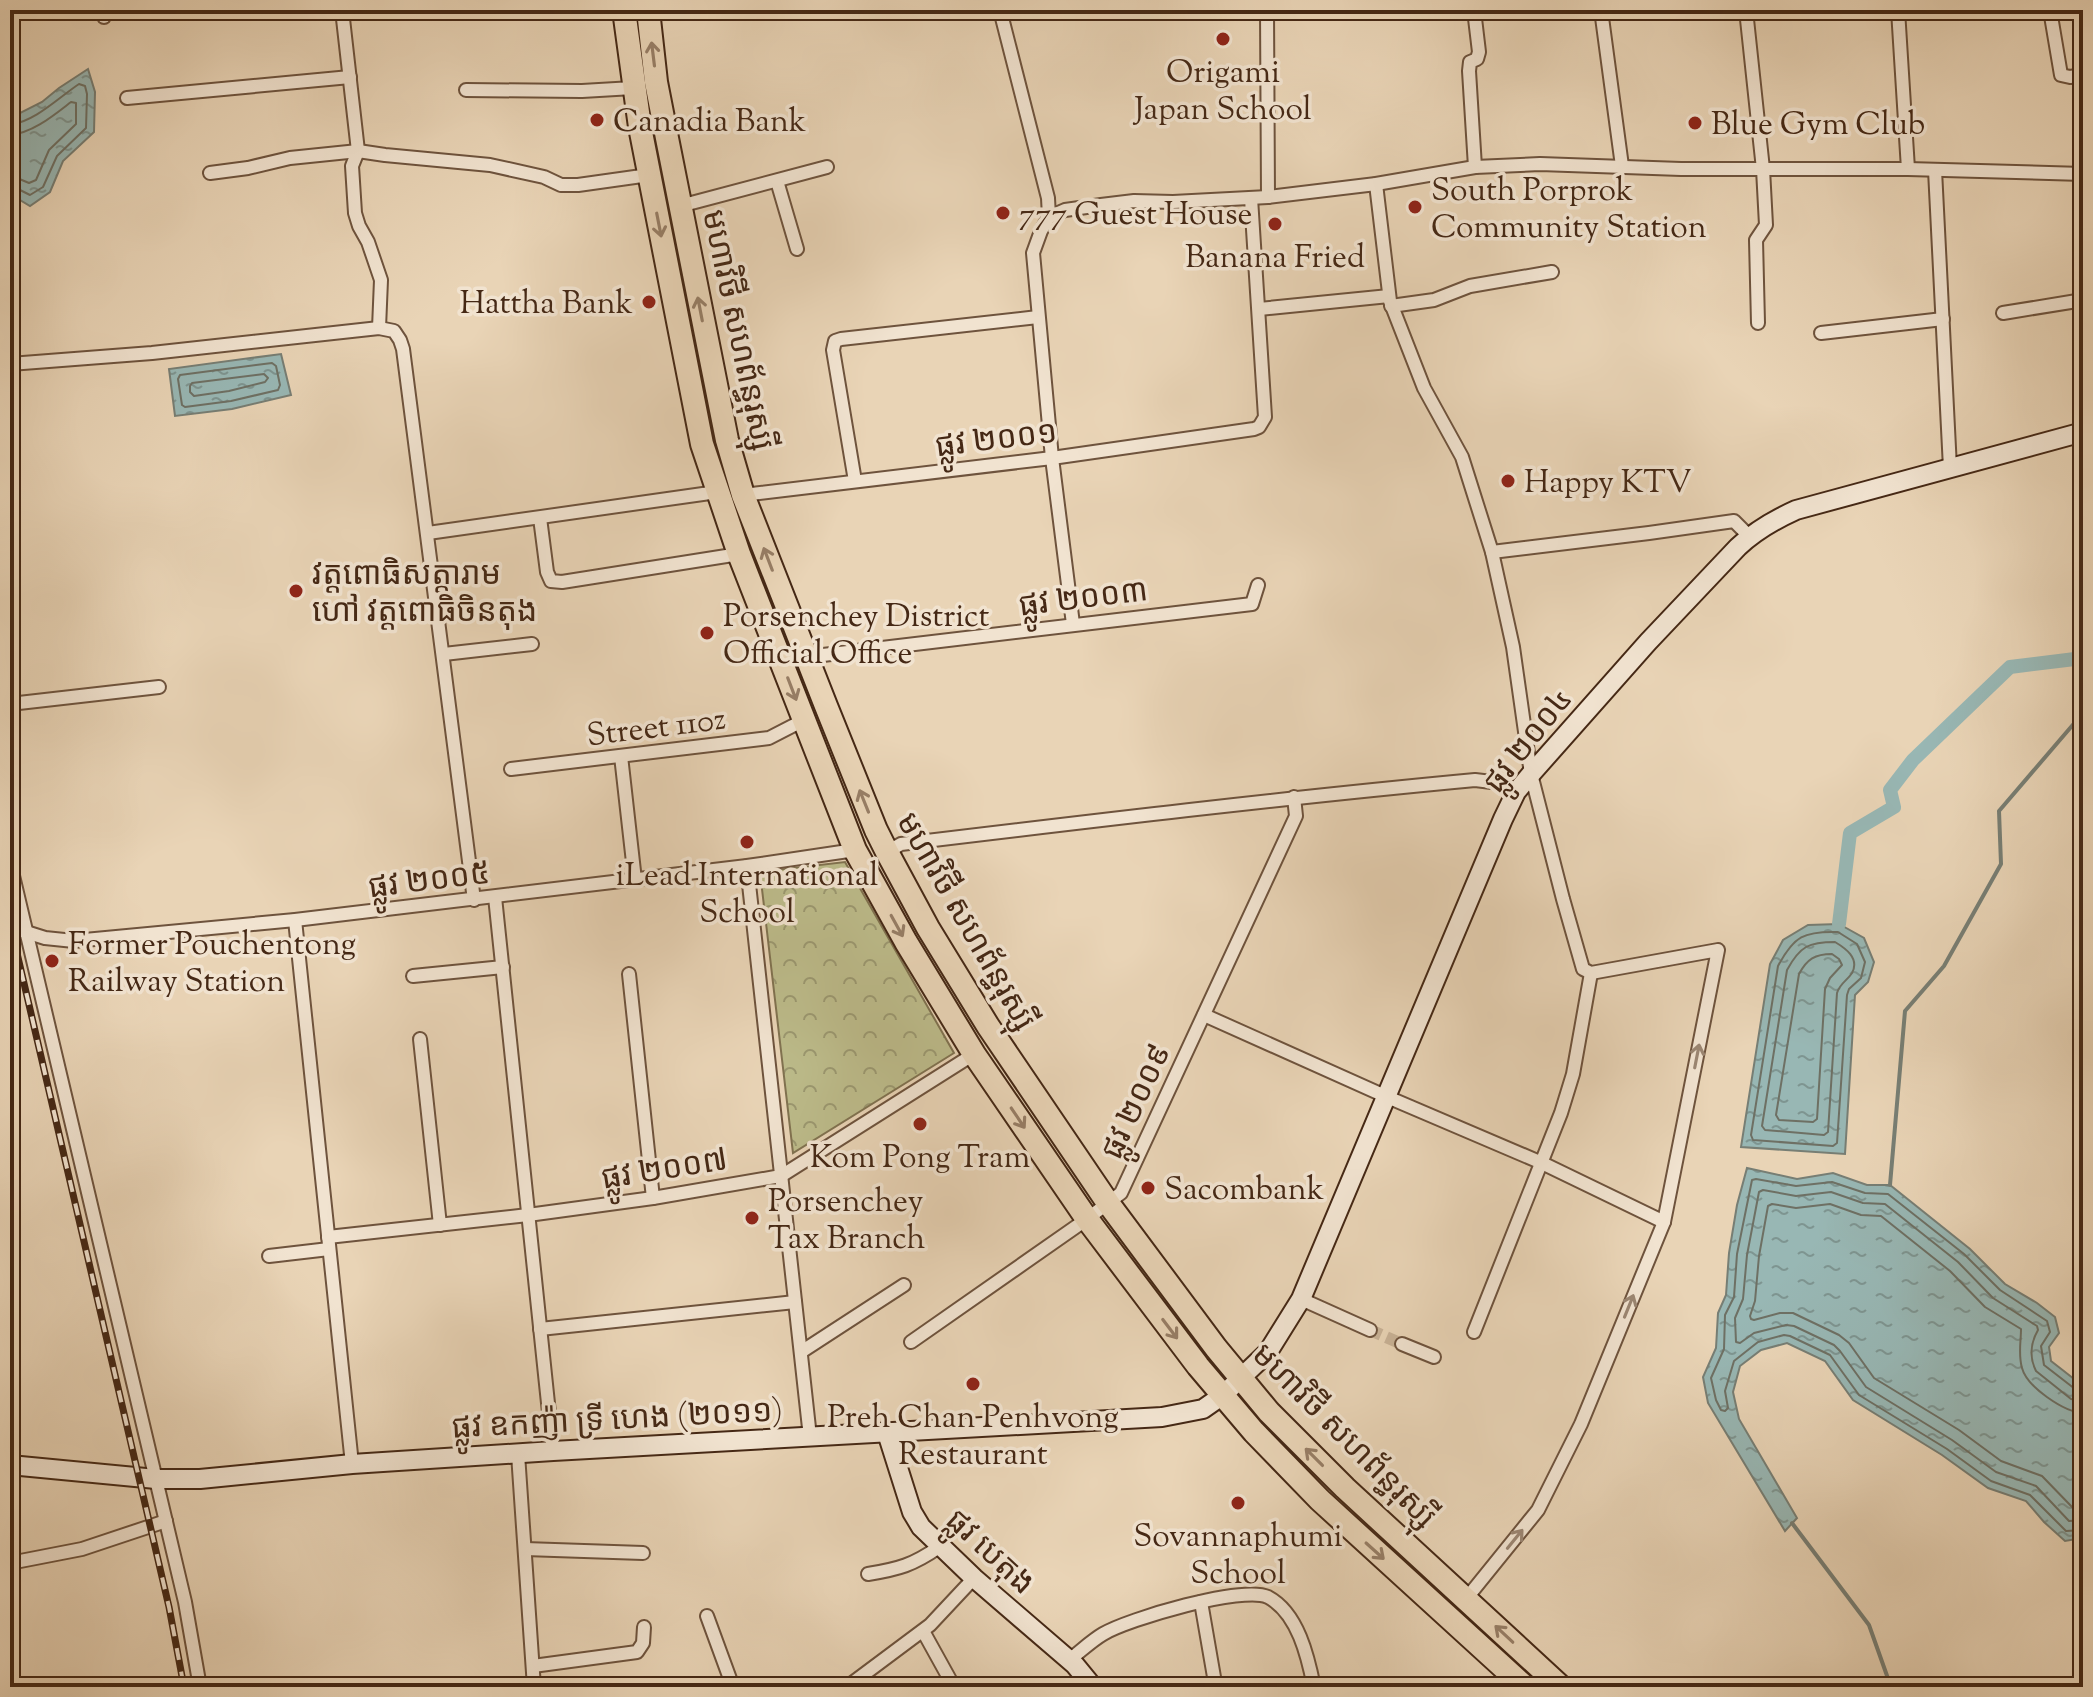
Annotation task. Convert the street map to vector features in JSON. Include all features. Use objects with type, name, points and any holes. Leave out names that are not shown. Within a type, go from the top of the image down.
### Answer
[{"type":"highway","name":"មហាវិថី សហព័ន្ធរុស្ស៊ី","points":[[624,10],[640,127],[702,444],[739,554],[855,850],[974,1054],[1087,1219],[1188,1353],[1254,1432],[1320,1500],[1525,1687]]},
{"type":"highway","name":"មហាវិថី សហព័ន្ធរុស្ស៊ី","points":[[648,13],[656,82],[680,206],[727,440],[743,495],[876,830],[928,928],[988,1026],[1108,1203],[1241,1379],[1269,1412],[1345,1488],[1561,1687]]},
{"type":"highway","points":[[640,127],[664,123]]},
{"type":"main road","name":"ផ្លូវ ២០០៤","points":[[1223,1395],[1268,1352],[1301,1299],[1516,792],[1648,642],[1749,536],[1769,523],[1796,510],[2083,432]]},
{"type":"main road","name":"ផ្លូវ ឧកញ៉ា ទ្រី ហេង (២០១១)","points":[[10,1465],[156,1479],[200,1479],[352,1464],[553,1451],[1162,1417],[1203,1409],[1223,1395]]},
{"type":"main road","name":"ផ្លូវ បេតុង","points":[[887,1433],[912,1512],[921,1527],[939,1547],[1069,1660],[1093,1687]]},
{"type":"street","points":[[342,10],[358,151],[352,166],[355,213],[381,280],[379,328]]},
{"type":"street","points":[[648,13],[672,10]]},
{"type":"street","points":[[1000,10],[1048,198],[1049,217],[1033,253],[1052,458],[1073,624]]},
{"type":"street","points":[[1267,10],[1268,197]]},
{"type":"street","points":[[1474,10],[1479,52],[1477,59],[1470,62],[1469,71],[1475,167]]},
{"type":"street","points":[[1601,10],[1622,166]]},
{"type":"street","points":[[1746,10],[1766,225],[1756,240],[1758,323]]},
{"type":"street","points":[[1898,10],[1908,169]]},
{"type":"street","points":[[2050,10],[2061,75],[2083,75]]},
{"type":"street","points":[[127,98],[350,77]]},
{"type":"street","points":[[466,90],[633,88]]},
{"type":"street","points":[[210,173],[290,158],[358,151],[490,165],[544,177],[561,185],[649,175]]},
{"type":"street","points":[[1049,217],[1065,210],[1134,201],[1268,197],[1376,184],[1475,167],[1540,164],[1681,169],[1908,169],[2083,174]]},
{"type":"street","points":[[680,206],[827,167]]},
{"type":"street","points":[[1935,170],[1950,468]]},
{"type":"street","points":[[777,181],[797,249]]},
{"type":"street","points":[[1376,184],[1390,301],[1424,388],[1462,457],[1492,552],[1513,647],[1531,774],[1583,969],[1591,973],[1718,950],[1664,1222],[1581,1424],[1538,1510],[1466,1599]]},
{"type":"street","points":[[1251,198],[1259,309],[1434,300],[1470,286],[1552,272]]},
{"type":"street","points":[[2003,313],[2083,300]]},
{"type":"street","name":"ផ្លូវ ២០០១","points":[[743,495],[1052,458],[1254,429],[1265,417],[1259,309]]},
{"type":"street","points":[[855,481],[833,350],[835,341],[1038,317]]},
{"type":"street","points":[[1821,333],[1943,319]]},
{"type":"street","points":[[10,364],[152,353],[379,328],[394,331],[403,349],[474,900]]},
{"type":"street","points":[[428,533],[717,492]]},
{"type":"street","points":[[540,518],[551,581],[562,582],[739,554]]},
{"type":"street","points":[[1492,552],[1734,521],[1749,536]]},
{"type":"street","name":"ផ្លូវ ២០០៣","points":[[806,657],[1252,604],[1258,585]]},
{"type":"street","points":[[444,654],[532,644]]},
{"type":"street","points":[[10,704],[159,687]]},
{"type":"street","name":"Street 110z","points":[[511,769],[769,738],[804,720]]},
{"type":"street","points":[[621,756],[635,880]]},
{"type":"street","points":[[887,852],[901,844],[1294,797],[1475,780],[1500,783],[1516,792]]},
{"type":"street","name":"ផ្លូវ ២០០៩","points":[[911,1342],[1121,1193],[1296,816],[1294,797]]},
{"type":"street","name":"ផ្លូវ ២០០៥","points":[[10,927],[45,938],[74,941],[474,900],[855,850]]},
{"type":"street","points":[[10,863],[185,1602],[200,1687]]},
{"type":"street","points":[[747,866],[810,1437]]},
{"type":"street","points":[[495,897],[553,1451]]},
{"type":"street","points":[[295,920],[352,1464]]},
{"type":"street","points":[[413,976],[503,967]]},
{"type":"street","points":[[1474,1332],[1542,1163],[1573,1074],[1591,973]]},
{"type":"street","points":[[629,974],[653,1198]]},
{"type":"street","points":[[1204,1015],[1542,1163],[1664,1222]]},
{"type":"street","points":[[420,1039],[440,1225]]},
{"type":"street","name":"ផ្លូវ ២០០៧","points":[[269,1256],[440,1225],[653,1198],[781,1176],[974,1054]]},
{"type":"street","points":[[801,1352],[904,1285]]},
{"type":"street","points":[[1301,1299],[1370,1330]]},
{"type":"street","points":[[540,1329],[795,1302]]},
{"type":"street","points":[[1402,1344],[1434,1357]]},
{"type":"street","points":[[518,1454],[534,1687]]},
{"type":"street","points":[[10,1563],[82,1549],[166,1521]]},
{"type":"street","points":[[868,1574],[911,1564],[939,1547]]},
{"type":"street","points":[[525,1549],[643,1553]]},
{"type":"street","points":[[847,1687],[930,1625],[974,1578]]},
{"type":"street","points":[[1069,1660],[1103,1634],[1137,1619],[1223,1596],[1266,1596],[1290,1616],[1308,1656],[1314,1687]]},
{"type":"street","points":[[1201,1602],[1214,1677]]},
{"type":"street","points":[[707,1616],[733,1687]]},
{"type":"street","points":[[533,1666],[637,1652],[643,1643],[644,1627]]},
{"type":"street","points":[[923,1631],[954,1687]]},
{"type":"green space","points":[[845,862],[954,1053],[793,1153],[760,872]]},
{"type":"water","points":[[88,69],[95,92],[94,132],[63,161],[50,192],[30,206],[10,194],[10,118],[42,102]]},
{"type":"water","points":[[281,354],[291,395],[232,409],[175,416],[169,369]]},
{"type":"water","points":[[1839,924],[1864,938],[1874,962],[1868,982],[1855,995],[1845,1154],[1741,1147],[1770,964],[1783,940],[1808,925]]},
{"type":"water","points":[[1747,1168],[1797,1179],[1833,1173],[1867,1185],[1890,1185],[1970,1249],[2005,1284],[2055,1317],[2059,1333],[2049,1347],[2051,1361],[2083,1386],[2083,1538],[2065,1541],[2026,1501],[1988,1488],[1942,1455],[1853,1400],[1825,1361],[1787,1343],[1761,1350],[1740,1366],[1733,1392],[1739,1419],[1797,1518],[1785,1531],[1708,1403],[1703,1377],[1716,1348],[1718,1313],[1726,1295],[1729,1253]]},
{"type":"waterway","points":[[1839,924],[1850,833],[1894,807],[1890,790],[1913,760],[2010,667],[2083,658]]},
{"type":"waterway","points":[[1890,1185],[1905,1011],[1944,966],[2001,864],[1999,811],[2083,713]]},
{"type":"waterway","points":[[1792,1523],[1869,1625],[1891,1687]]},
{"type":"tunnel","points":[[1370,1330],[1402,1344]]},
{"type":"railway","points":[[10,923],[169,1607],[184,1687]]},
{"type":"place","name":"Origami Japan School","points":[[1223,39]]},
{"type":"place","name":"Canadia Bank","points":[[597,120]]},
{"type":"place","name":"Blue Gym Club","points":[[1695,123]]},
{"type":"place","name":"South Porprok Community Station","points":[[1415,207]]},
{"type":"place","name":"777 Guest House","points":[[1003,213]]},
{"type":"place","name":"Banana Fried","points":[[1275,224]]},
{"type":"place","name":"Hattha Bank","points":[[649,302]]},
{"type":"place","name":"Happy KTV","points":[[1508,481]]},
{"type":"place","name":"វត្តពោធិសត្តារាម ហៅ វត្តពោធិចិនតុង","points":[[296,591]]},
{"type":"place","name":"Porsenchey District Official Office","points":[[707,633]]},
{"type":"place","name":"iLead International School","points":[[747,842]]},
{"type":"place","name":"Former Pouchentong Railway Station","points":[[52,961]]},
{"type":"place","name":"Kom Pong Tram","points":[[920,1124]]},
{"type":"place","name":"Sacombank","points":[[1148,1188]]},
{"type":"place","name":"Porsenchey Tax Branch","points":[[752,1218]]},
{"type":"place","name":"Preh Chan Penhvong Restaurant","points":[[973,1384]]},
{"type":"place","name":"Sovannaphumi School","points":[[1238,1503]]}]
